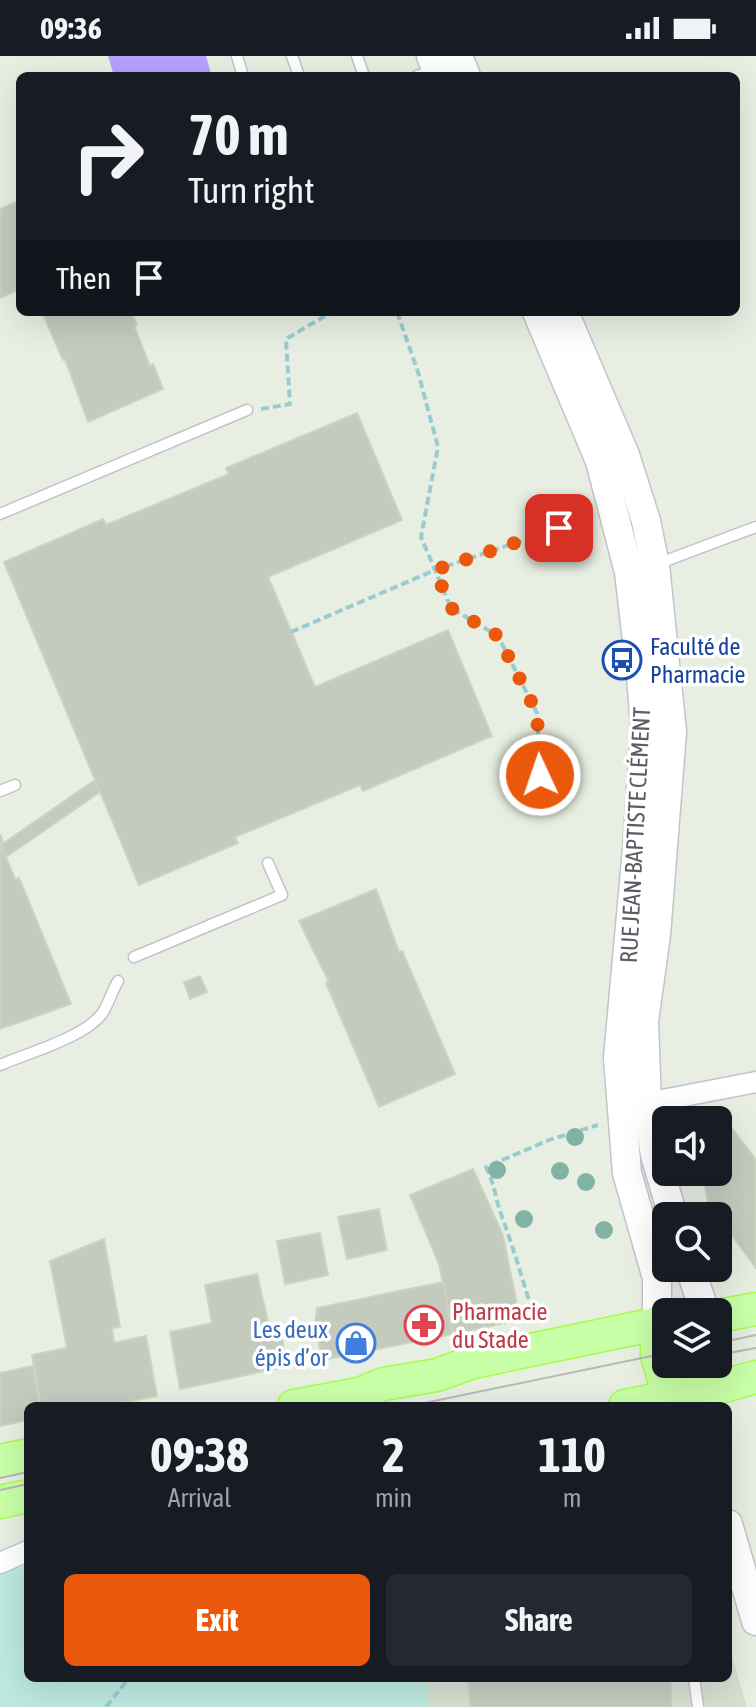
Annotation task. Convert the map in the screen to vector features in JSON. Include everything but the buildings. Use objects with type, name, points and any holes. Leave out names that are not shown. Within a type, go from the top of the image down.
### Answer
[{"type":"main road","name":"RUE JEAN-BAPTISTE CLÉMENT","points":[[539,316],[600,461],[629,572],[645,728],[618,1058],[634,1110],[655,1155],[669,1202]]},
{"type":"main road","name":"RUE JEAN-BAPTISTE CLÉMENT","points":[[566,316],[625,455],[646,521],[655,565],[672,732],[656,935],[627,1173],[657,1278],[659,1298]]},
{"type":"main road","points":[[732,1313],[756,1309]]},
{"type":"main road","points":[[316,1402],[359,1394],[384,1384],[437,1375],[473,1362],[652,1324]]},
{"type":"main road","points":[[664,1378],[672,1401],[756,1377]]},
{"type":"main road","points":[[0,1461],[24,1456]]},
{"type":"main road","points":[[0,1502],[24,1497]]},
{"type":"main road","points":[[732,1538],[756,1621]]},
{"type":"street","points":[[634,1110],[756,1082]]},
{"type":"street","points":[[0,1563],[24,1553]]},
{"type":"lane","points":[[0,514],[247,410]]},
{"type":"lane","points":[[655,565],[756,527]]},
{"type":"lane","points":[[0,791],[15,785]]},
{"type":"lane","points":[[134,957],[282,895],[268,863]]},
{"type":"lane","points":[[0,1065],[87,1028],[103,1013],[118,981]]},
{"type":"lane","points":[[695,1682],[698,1707]]},
{"type":"path","points":[[247,410],[290,404],[286,339],[325,316]]},
{"type":"path","points":[[398,316],[418,372],[438,447],[421,537],[451,608],[498,636],[537,713],[540,775]]},
{"type":"path","points":[[291,632],[435,570],[559,528],[584,536]]},
{"type":"path","points":[[543,1347],[499,1209],[496,1188],[486,1167],[549,1140],[634,1110]]},
{"type":"path","points":[[106,1707],[126,1682]]},
{"type":"shaded area","points":[[108,56],[206,56],[210,72],[113,72]]},
{"type":"shaded area","points":[[24,1566],[24,1682],[429,1682],[427,1707],[0,1707],[0,1574]]},
{"type":"shaded area","points":[[732,1656],[747,1707],[411,1707],[419,1682],[732,1682]]},
{"type":"tram line","points":[[732,1340],[756,1335]]},
{"type":"tram line","points":[[732,1352],[756,1348]]},
{"type":"tram line","points":[[429,1402],[652,1356]]},
{"type":"tram line","points":[[0,1478],[24,1473]]},
{"type":"tram line","points":[[0,1490],[24,1485]]},
{"type":"place","name":"Faculté de Pharmacie","points":[[622,660]]},
{"type":"place","name":"Pharmacie du Stade","points":[[424,1325]]},
{"type":"place","name":"Les deux épis d’or","points":[[356,1343]]},
{"type":"route","points":[[540,775],[537,713],[498,636],[451,608],[435,570],[559,528]]}]
